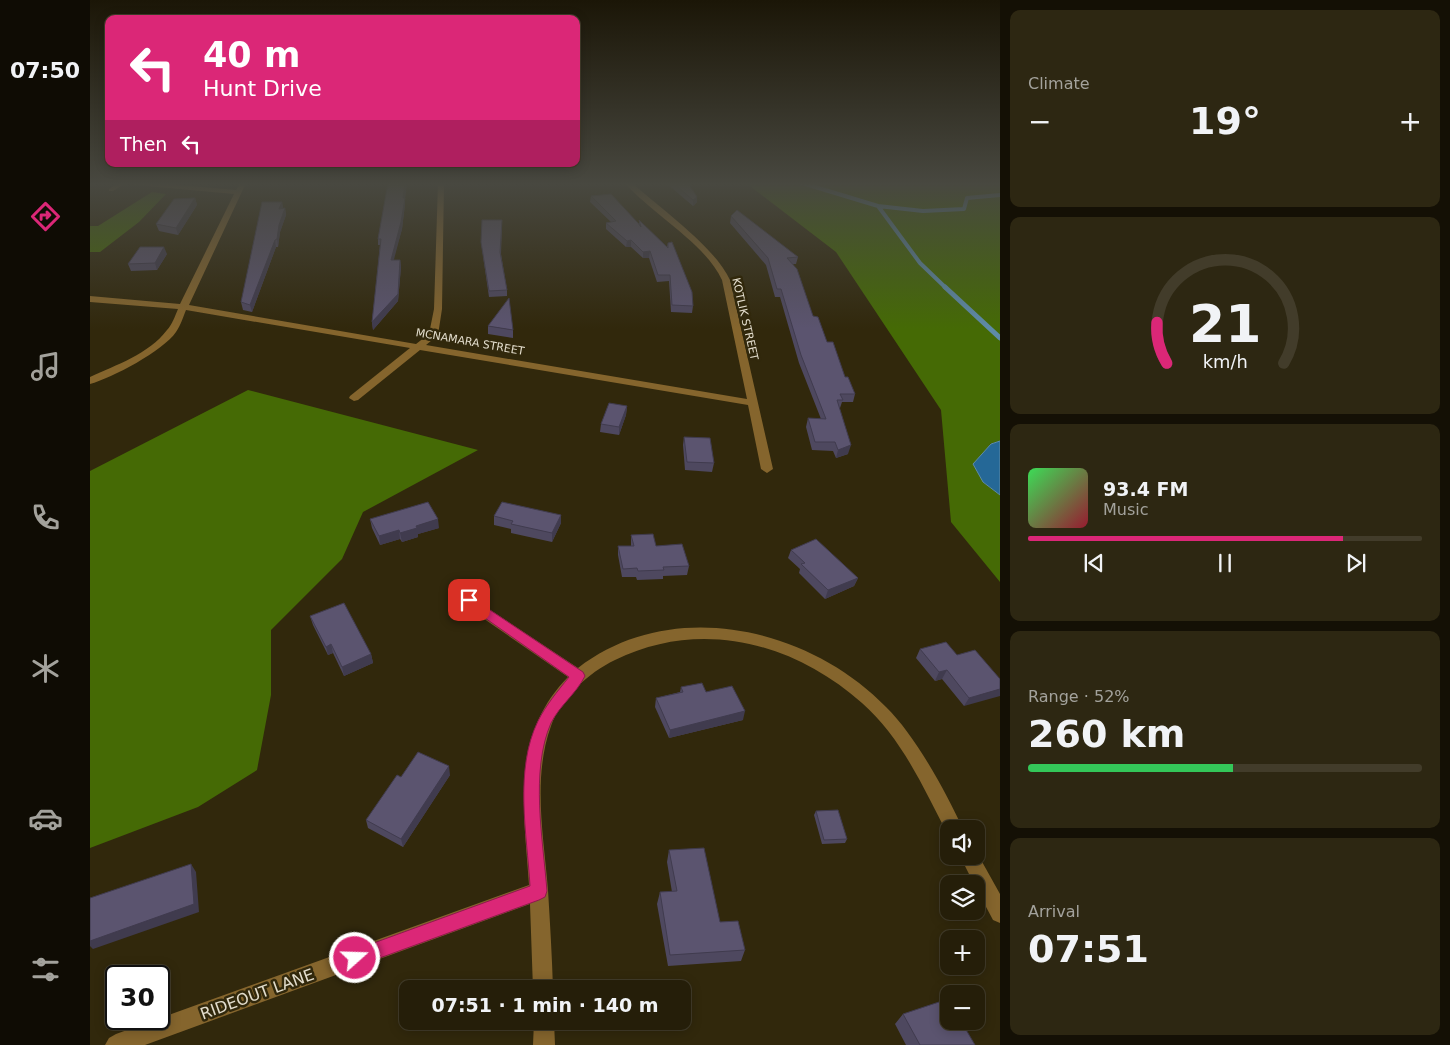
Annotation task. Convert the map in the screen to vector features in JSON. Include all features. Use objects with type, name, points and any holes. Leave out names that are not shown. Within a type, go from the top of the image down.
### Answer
[{"type":"street","points":[[90,381],[141,357],[155,348],[172,331],[219,232]]},
{"type":"street","points":[[354,398],[432,335],[438,308],[439,232]]},
{"type":"street","name":"KOTLIK STREET","points":[[683,232],[704,250],[721,269],[728,287],[767,469]]},
{"type":"street","name":"MCNAMARA STREET","points":[[90,299],[183,306],[752,403]]},
{"type":"street","points":[[469,600],[578,676]]},
{"type":"street","points":[[543,980],[532,764],[544,724],[553,707],[578,676],[593,664],[627,646],[653,638],[686,632],[707,632],[743,636],[792,650],[819,664],[851,685],[886,717],[913,756],[949,820]]},
{"type":"street","points":[[974,865],[1000,913]]},
{"type":"street","name":"RIDEOUT LANE","points":[[116,1045],[539,891]]},
{"type":"street","points":[[544,1030],[544,1045]]},
{"type":"green space","points":[[90,232],[126,232],[100,252],[90,252]]},
{"type":"green space","points":[[810,232],[1000,232],[1000,441],[990,444],[983,482],[1000,495],[1000,582],[951,522],[941,410],[836,252]]},
{"type":"green space","points":[[248,390],[478,450],[363,512],[342,559],[271,630],[271,695],[257,770],[198,807],[90,848],[90,471]]},
{"type":"water","points":[[1000,441],[1000,495],[983,482],[973,464],[991,444]]},
{"type":"building","points":[[256,232],[278,232],[277,239],[250,305],[241,302]]},
{"type":"building","points":[[379,232],[398,232],[391,260],[400,260],[398,294],[372,322],[381,239],[378,239]]},
{"type":"building","points":[[481,232],[501,232],[500,252],[507,290],[489,291],[481,242]]},
{"type":"building","points":[[616,232],[651,232],[668,248],[668,243],[672,242],[692,292],[693,306],[672,305],[670,275],[658,275],[650,251],[643,252],[631,240],[627,241]]},
{"type":"building","points":[[745,232],[765,232],[798,257],[787,258],[797,269],[813,316],[818,317],[827,342],[833,342],[845,377],[848,377],[855,394],[840,394],[843,400],[837,400],[851,445],[838,450],[835,442],[815,442],[808,418],[826,419],[801,355],[781,289],[777,289],[768,258]]},
{"type":"building","points":[[140,247],[164,247],[155,263],[128,264]]},
{"type":"building","points":[[509,298],[513,330],[488,326]]},
{"type":"building","points":[[609,403],[627,406],[619,427],[601,424]]},
{"type":"building","points":[[684,437],[710,438],[714,463],[687,462]]},
{"type":"building","points":[[428,502],[438,519],[400,533],[399,530],[379,536],[370,519]]},
{"type":"building","points":[[502,502],[561,515],[552,533],[511,524],[513,521],[494,516]]},
{"type":"building","points":[[653,534],[656,546],[682,544],[689,566],[663,567],[664,570],[638,571],[637,568],[623,569],[618,546],[634,546],[631,535]]},
{"type":"building","points":[[816,539],[858,578],[828,590],[801,564],[805,563],[791,550]]},
{"type":"building","points":[[344,603],[371,654],[342,667],[331,644],[326,647],[310,616]]},
{"type":"building","points":[[946,642],[957,655],[975,650],[1000,679],[1000,689],[969,698],[947,670],[939,672],[920,649]]},
{"type":"building","points":[[702,683],[706,692],[732,686],[745,711],[670,730],[656,698],[683,692],[681,687]]},
{"type":"building","points":[[418,752],[449,766],[401,839],[366,820],[397,775],[401,777]]},
{"type":"building","points":[[838,810],[847,839],[824,840],[816,811]]},
{"type":"building","points":[[704,848],[720,922],[738,921],[745,950],[670,955],[660,892],[677,891],[669,850]]},
{"type":"building","points":[[191,864],[194,904],[90,941],[90,898]]},
{"type":"building","points":[[940,1002],[940,1030],[966,1030],[975,1045],[920,1045],[903,1014]]},
{"type":"waterway","points":[[897,232],[920,263],[946,288]]},
{"type":"waterway","points":[[945,287],[1000,338]]},
{"type":"route","points":[[355,958],[539,891],[532,764],[544,724],[553,707],[578,676],[469,600]]}]
